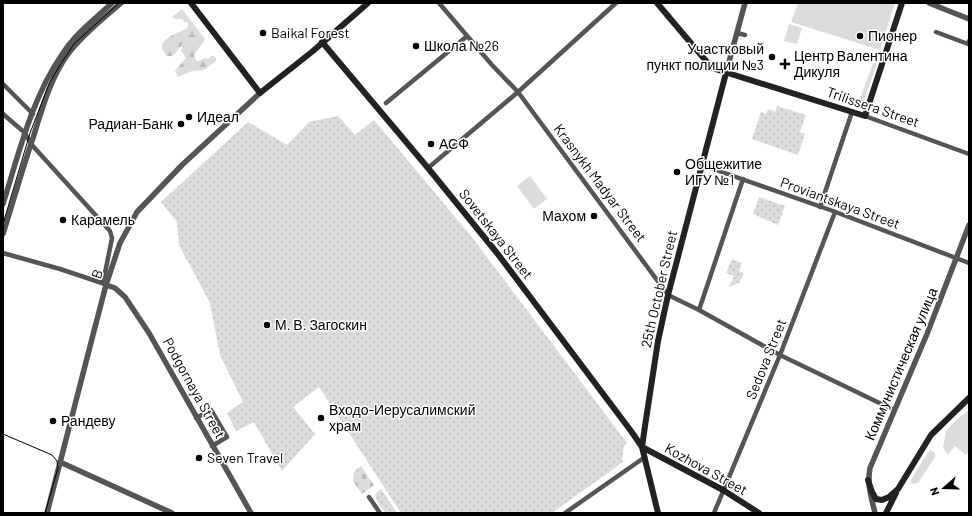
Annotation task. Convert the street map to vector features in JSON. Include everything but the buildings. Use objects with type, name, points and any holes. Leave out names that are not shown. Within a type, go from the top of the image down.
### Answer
[{"type":"main road","points":[[191,3],[260,93],[368,3]]},
{"type":"main road","name":"Trilissera Street","points":[[657,3],[712,68],[865,116]]},
{"type":"main road","points":[[865,116],[902,3]]},
{"type":"main road","name":"Sovetskaya Street","points":[[322,42],[497,253],[642,447]]},
{"type":"main road","name":"25th October Street","points":[[658,513],[642,447],[658,341],[668,295],[726,73]]},
{"type":"main road","points":[[886,513],[898,489],[931,435],[969,398]]},
{"type":"main road","name":"Kozhova Street","points":[[642,447],[723,490],[759,513]]},
{"type":"main road","points":[[868,480],[875,498],[879,500],[888,498],[898,489]]},
{"type":"street","points":[[3,204],[32,114],[51,73],[63,53],[79,33],[112,3]]},
{"type":"street","points":[[3,234],[50,86],[69,54],[80,40],[121,3]]},
{"type":"street","name":"Krasnykh Madyar Street","points":[[439,3],[466,37],[518,92],[668,295],[699,310],[780,355],[894,410]]},
{"type":"street","points":[[428,168],[518,92],[616,3]]},
{"type":"street","points":[[726,73],[746,3]]},
{"type":"street","points":[[929,3],[969,19]]},
{"type":"street","points":[[936,32],[968,44],[969,41]]},
{"type":"street","points":[[737,33],[744,35]]},
{"type":"street","points":[[386,103],[466,37]]},
{"type":"street","points":[[3,84],[32,114]]},
{"type":"street","name":"B","points":[[47,513],[104,284],[120,243],[136,212],[182,165],[260,93]]},
{"type":"street","points":[[820,207],[852,112]]},
{"type":"street","points":[[3,114],[25,134],[31,144],[110,232],[112,238],[104,284],[3,253]]},
{"type":"street","name":"Trilissera Street","points":[[865,116],[969,154]]},
{"type":"street","name":"Proviantskaya Street","points":[[702,165],[835,212],[969,263]]},
{"type":"street","points":[[699,310],[743,179]]},
{"type":"street","name":"Sedova Street","points":[[714,513],[780,355],[835,212]]},
{"type":"street","name":"Коммунистическая улица","points":[[875,513],[869,490],[868,480],[870,468],[957,258],[969,225]]},
{"type":"street","name":"Podgornaya Street","points":[[104,284],[115,288],[125,297],[138,315],[251,513]]},
{"type":"street","points":[[196,418],[211,410],[227,437],[212,446]]},
{"type":"street","points":[[565,513],[645,456]]},
{"type":"street","points":[[60,462],[172,513]]},
{"type":"street","points":[[369,497],[380,513]]},
{"type":"green space","name":"Пионер","points":[[798,3],[895,3],[880,50],[791,22]]},
{"type":"green space","points":[[182,9],[205,39],[194,55],[196,61],[205,58],[208,59],[212,56],[216,58],[216,61],[204,70],[192,71],[178,77],[175,71],[186,58],[181,50],[184,43],[173,56],[167,56],[162,47],[168,38],[188,28],[188,22],[184,22],[183,19],[175,19],[172,17]]},
{"type":"green space","points":[[789,24],[802,28],[797,44],[784,41]]},
{"type":"green space","points":[[873,63],[877,64],[863,103],[857,108]]},
{"type":"green space","points":[[777,106],[806,115],[800,132],[805,134],[798,155],[752,139],[761,112],[766,114],[768,109],[775,112]]},
{"type":"green space","points":[[338,116],[355,135],[374,120],[471,236],[627,443],[624,446],[622,458],[623,462],[552,513],[401,513],[319,387],[293,407],[315,434],[282,471],[254,422],[236,431],[227,413],[243,402],[220,355],[210,303],[179,245],[177,222],[161,202],[248,122],[287,145],[309,122]]},
{"type":"green space","points":[[530,176],[547,199],[534,209],[517,186]]},
{"type":"green space","points":[[759,197],[785,206],[778,225],[753,214]]},
{"type":"green space","points":[[732,259],[742,263],[739,271],[744,273],[739,283],[729,287],[734,276],[726,273]]},
{"type":"green space","points":[[969,410],[969,451],[966,455],[955,446],[948,455],[943,448],[946,431],[957,419]]},
{"type":"green space","points":[[931,450],[935,453],[935,457],[918,483],[913,484],[910,482],[912,478],[928,452]]},
{"type":"green space","points":[[361,466],[374,485],[362,494],[353,481],[354,472]]},
{"type":"green space","points":[[381,489],[397,513],[385,513],[376,499],[375,494]]},
{"type":"tram line","points":[[3,224],[30,133],[49,84],[74,44],[119,3]]},
{"type":"tram line","points":[[3,434],[52,455],[57,461],[58,468],[45,513]]},
{"type":"place","name":"Baikal Forest","points":[[263,33]]},
{"type":"place","name":"Пионер","points":[[860,36]]},
{"type":"place","name":"Школа №26","points":[[416,46]]},
{"type":"place","name":"Участковый пункт полиции №3","points":[[772,57]]},
{"type":"place","name":"Центр Валентина Дикуля","points":[[785,64]]},
{"type":"place","name":"Идеал","points":[[189,117]]},
{"type":"place","name":"Радиан-Банк","points":[[181,124]]},
{"type":"place","name":"АСФ","points":[[431,144]]},
{"type":"place","name":"Общежитие ИГУ №1","points":[[677,172]]},
{"type":"place","name":"Махом","points":[[594,216]]},
{"type":"place","name":"Карамель","points":[[63,220]]},
{"type":"place","name":"М. В. Загоскин","points":[[267,325]]},
{"type":"place","name":"Входо-Иерусалимский храм","points":[[321,418]]},
{"type":"place","name":"Рандеву","points":[[53,421]]},
{"type":"place","name":"Seven Travel","points":[[199,458]]}]
